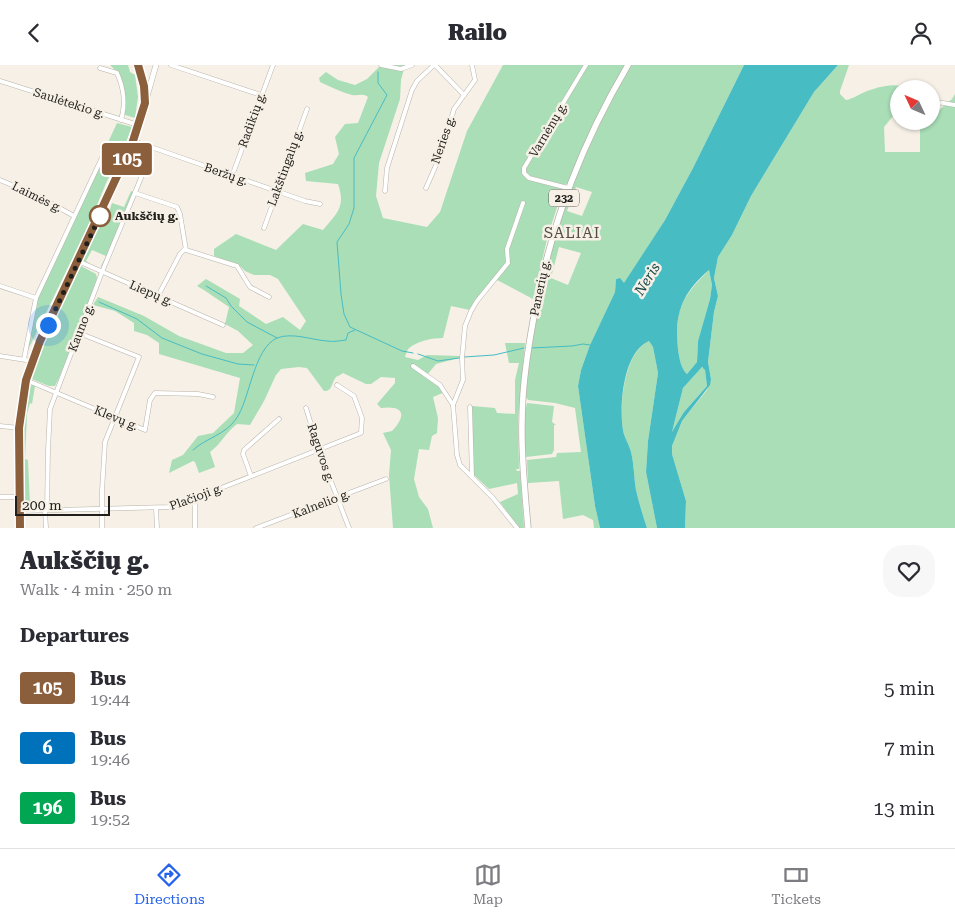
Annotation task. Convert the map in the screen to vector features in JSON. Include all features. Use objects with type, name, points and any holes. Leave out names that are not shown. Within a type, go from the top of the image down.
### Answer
[{"type":"main road","points":[[138,65],[142,77],[145,103]]},
{"type":"main road","points":[[20,528],[19,428],[26,380],[32,361],[134,141],[156,65]]},
{"type":"main road","name":"Panerių g.","points":[[528,528],[522,420],[526,365],[546,258],[568,188],[600,113],[628,65]]},
{"type":"main road","points":[[142,77],[154,72]]},
{"type":"street","points":[[171,65],[184,67],[261,95]]},
{"type":"street","name":"Radikių g.","points":[[232,176],[273,65]]},
{"type":"street","points":[[380,65],[401,69],[412,65]]},
{"type":"street","points":[[385,191],[385,177],[389,161],[412,90],[417,81],[434,65],[464,95]]},
{"type":"street","name":"Neries g.","points":[[426,188],[443,149],[454,109],[475,79],[472,65]]},
{"type":"street","name":"Varnėnų g.","points":[[568,188],[529,178],[524,173],[524,168],[586,65]]},
{"type":"street","points":[[100,68],[117,73],[122,85],[124,105],[120,120]]},
{"type":"street","name":"Saulėtekio g.","points":[[0,81],[139,125]]},
{"type":"street","points":[[940,102],[955,105]]},
{"type":"street","name":"Lakštingalų g.","points":[[264,228],[307,109]]},
{"type":"street","name":"Beržų g.","points":[[134,141],[305,201],[320,204]]},
{"type":"street","points":[[24,359],[36,298],[106,149]]},
{"type":"street","name":"Kauno g.","points":[[46,528],[49,419],[56,392],[102,272],[141,178],[142,171],[138,166],[126,160]]},
{"type":"street","name":"Laimės g.","points":[[0,180],[36,195],[74,216]]},
{"type":"street","points":[[135,193],[175,206],[178,209],[185,249],[191,253],[237,266],[250,287],[269,297]]},
{"type":"street","points":[[517,528],[498,504],[462,468],[458,461],[453,405],[463,381],[462,358],[465,326],[478,301],[508,263],[507,249],[523,203]]},
{"type":"street","points":[[158,296],[180,254],[185,249]]},
{"type":"street","name":"Liepų g.","points":[[78,261],[223,325]]},
{"type":"street","points":[[0,286],[36,298]]},
{"type":"street","points":[[79,333],[138,357],[104,449],[102,528]]},
{"type":"street","points":[[0,356],[32,361]]},
{"type":"street","points":[[413,366],[440,385],[453,405]]},
{"type":"street","name":"Klevų g.","points":[[26,380],[145,429],[151,397],[154,393],[198,394],[213,397]]},
{"type":"street","name":"Plačioji g.","points":[[20,511],[172,506],[319,451],[361,433],[362,418],[354,396],[337,385]]},
{"type":"street","points":[[470,407],[472,477]]},
{"type":"street","name":"Raguvos g.","points":[[306,408],[319,451],[349,528]]},
{"type":"street","points":[[251,476],[243,454],[244,450],[280,419]]},
{"type":"street","points":[[0,426],[19,428]]},
{"type":"street","name":"Kalnelio g.","points":[[256,528],[386,479]]},
{"type":"street","points":[[0,497],[19,497]]},
{"type":"street","points":[[194,499],[196,504],[195,528]]},
{"type":"street","points":[[156,508],[157,528]]},
{"type":"green space","points":[[110,65],[128,65],[130,72],[135,75],[138,97],[135,118],[122,114],[124,106],[118,73]]},
{"type":"green space","points":[[381,65],[405,65],[401,80],[400,99],[379,163],[376,196],[383,218],[427,227],[440,212],[467,131],[503,65],[585,65],[523,168],[524,176],[563,189],[548,235],[533,299],[497,280],[470,310],[451,306],[443,338],[430,339],[415,344],[408,349],[405,357],[418,360],[427,355],[460,356],[461,362],[459,358],[436,364],[427,375],[440,385],[445,392],[433,397],[438,418],[437,433],[432,436],[429,450],[419,449],[414,479],[419,497],[428,509],[433,528],[393,528],[389,475],[391,450],[383,433],[392,431],[400,420],[401,412],[395,408],[381,408],[377,404],[395,383],[395,378],[381,377],[371,384],[366,384],[343,373],[334,379],[329,390],[324,391],[307,368],[281,369],[250,425],[237,424],[210,452],[215,467],[199,473],[193,461],[169,473],[172,460],[183,455],[198,436],[213,433],[234,413],[240,378],[159,354],[159,343],[147,335],[134,331],[134,323],[115,311],[93,305],[98,297],[144,316],[179,336],[226,353],[243,353],[253,345],[238,331],[225,324],[229,307],[197,286],[206,279],[240,299],[239,306],[266,324],[283,317],[300,330],[306,321],[278,279],[270,275],[254,275],[245,271],[240,266],[214,256],[214,249],[236,234],[276,250],[303,224],[323,230],[339,209],[341,199],[338,184],[306,181],[305,173],[333,164],[339,154],[335,137],[345,124],[358,123],[368,97],[340,91],[320,82],[319,78],[326,72],[338,80],[355,85],[367,79]]},
{"type":"green space","points":[[588,65],[625,65],[593,124],[568,183],[564,185],[530,176],[526,169]]},
{"type":"green space","points":[[631,65],[744,65],[665,220],[624,284],[618,278],[616,279],[615,292],[590,345],[581,370],[578,386],[595,506],[600,528],[594,528],[593,520],[583,515],[563,519],[559,481],[528,483],[527,460],[556,457],[557,453],[581,452],[575,408],[555,403],[528,400],[526,397],[528,369],[542,286],[565,204],[588,144]],"holes":[[[576,187],[592,192],[582,216],[567,211]],[[559,247],[581,253],[568,285],[551,278]]]},
{"type":"green space","points":[[838,65],[849,65],[840,91],[840,94],[846,100],[869,90],[890,85],[890,120],[884,127],[885,152],[920,152],[920,130],[940,130],[940,109],[955,94],[955,528],[685,528],[686,501],[672,454],[672,446],[682,421],[707,390],[711,379],[708,362],[714,312],[718,296],[714,278],[718,257],[732,235],[751,196],[814,92]]},
{"type":"green space","points":[[117,123],[132,127],[89,224],[28,350],[27,340],[36,298]]},
{"type":"green space","points":[[131,191],[133,192],[103,269],[101,266],[106,256],[92,250],[86,261],[90,263],[83,261],[88,245],[109,213],[112,203],[124,207]]},
{"type":"green space","points":[[81,266],[96,274],[97,278],[59,378],[55,386],[49,386],[32,379],[32,371],[42,342],[78,267]]},
{"type":"green space","points":[[709,270],[712,285],[698,341],[697,362],[687,374],[682,366],[678,349],[677,324],[679,314],[692,288]]},
{"type":"green space","points":[[649,341],[653,347],[658,373],[648,441],[646,472],[657,528],[647,528],[636,490],[632,457],[622,420],[623,394],[629,368],[634,356]]},
{"type":"green space","points":[[505,343],[525,343],[518,419],[519,469],[516,469],[520,471],[524,528],[519,528],[500,502],[518,494],[517,483],[489,489],[473,474],[472,406],[495,408],[497,413],[515,414],[515,380],[519,363],[509,363]]},
{"type":"green space","points":[[701,368],[705,370],[707,386],[684,412],[675,431],[672,432],[683,388]]},
{"type":"green space","points":[[28,386],[35,386],[32,404],[30,403],[27,414],[25,459],[28,460],[30,506],[25,509],[22,507],[22,420],[27,389]]},
{"type":"green space","points":[[527,403],[554,406],[552,422],[556,425],[554,425],[554,450],[552,454],[526,457],[524,423]]},
{"type":"water","name":"Neris","points":[[744,65],[838,65],[814,92],[751,196],[732,235],[718,257],[714,278],[718,296],[714,312],[708,362],[711,379],[710,385],[682,421],[672,446],[672,454],[686,501],[685,528],[657,528],[646,472],[648,441],[658,373],[653,347],[649,341],[640,347],[633,356],[628,368],[622,408],[624,433],[631,452],[636,490],[647,528],[600,528],[595,506],[578,386],[581,370],[590,345],[615,292],[616,279],[620,278],[624,283],[665,220]],"holes":[[[709,270],[712,285],[698,341],[697,362],[687,374],[682,366],[678,352],[677,325],[679,315],[686,296]],[[702,367],[705,370],[707,386],[684,412],[672,432],[683,388]]]},
{"type":"waterway","points":[[378,72],[378,83],[387,95],[354,158],[354,208],[349,224],[337,242],[341,294],[344,314],[350,327],[402,351],[413,353]]},
{"type":"waterway","points":[[206,286],[226,298],[231,306],[247,322],[277,338]]},
{"type":"waterway","points":[[99,302],[137,319],[162,338],[202,354],[238,364],[254,365]]},
{"type":"waterway","points":[[193,450],[221,433],[236,419],[241,411],[262,353],[277,338],[289,336],[329,341],[346,340],[348,333],[355,330]]},
{"type":"waterway","points":[[531,348],[590,345]]},
{"type":"waterway","points":[[464,357],[494,355],[524,348]]},
{"type":"waterway","points":[[418,354],[438,361],[459,358]]},
{"type":"bus line","name":"105","points":[[20,528],[19,428],[22,397],[26,380],[40,341],[119,176],[139,125],[145,103],[144,86],[138,65]]},
{"type":"place","name":"Aukščių g.","points":[[100,216]]},
{"type":"district","name":"SALIAI","points":[[572,233]]},
{"type":"route","points":[[48,325],[100,216]]}]
